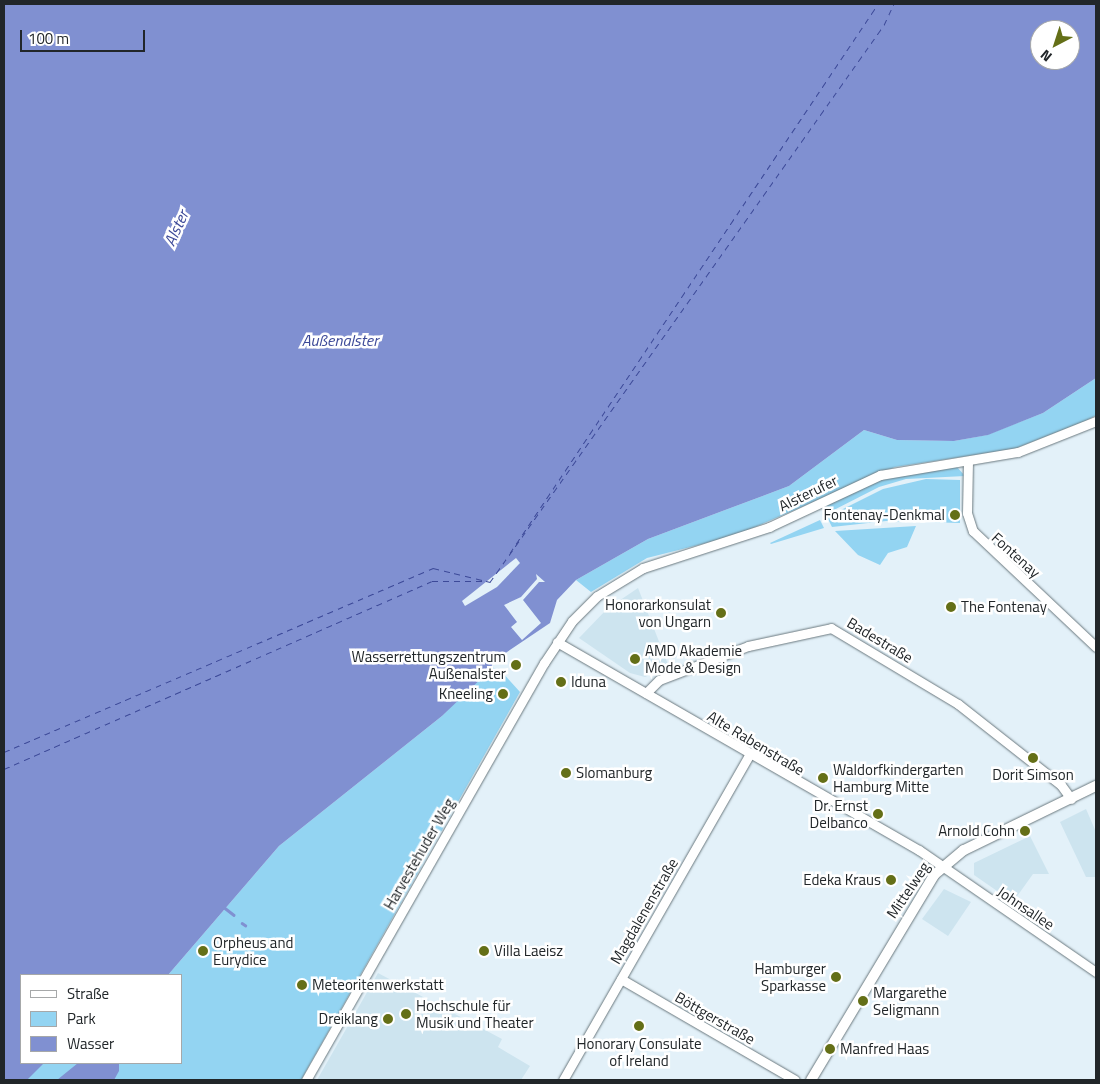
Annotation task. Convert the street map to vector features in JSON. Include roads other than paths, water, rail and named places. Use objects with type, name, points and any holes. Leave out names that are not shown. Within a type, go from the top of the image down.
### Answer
[{"type":"street","name":"Alsterufer","points":[[557,642],[597,596],[643,568],[762,530],[880,475],[1030,449],[1096,421]]},
{"type":"street","name":"Fontenay","points":[[968,461],[967,513],[974,532],[1096,647]]},
{"type":"street","name":"Badestraße","points":[[646,694],[659,680],[748,646],[826,628],[959,705],[1061,784],[1071,799]]},
{"type":"street","name":"Alte Rabenstraße","points":[[557,642],[942,866]]},
{"type":"street","name":"Harvestehuder Weg","points":[[306,1080],[557,642]]},
{"type":"street","name":"Magdalenenstraße","points":[[563,1080],[749,755]]},
{"type":"street","name":"Mittelweg","points":[[811,1080],[924,888],[942,866],[964,850],[1096,786]]},
{"type":"street","name":"Johnsallee","points":[[942,866],[1096,972]]},
{"type":"street","name":"Böttgerstraße","points":[[621,979],[795,1080]]},
{"type":"water","name":"Außenalster","points":[[4,4],[1096,4],[1096,378],[1043,413],[988,435],[954,441],[897,440],[864,430],[789,486],[648,539],[576,580],[557,600],[550,623],[495,660],[488,672],[442,716],[279,846],[169,974],[20,974],[20,1064],[43,1064],[27,1080],[4,1080]]},
{"type":"water","points":[[77,1064],[119,1064],[119,1071],[114,1080],[57,1080]]},
{"type":"waterway","points":[[225,908],[234,915]]},
{"type":"place","name":"Fontenay-Denkmal","points":[[955,515]]},
{"type":"place","name":"The Fontenay","points":[[951,607]]},
{"type":"place","name":"Honorarkonsulat von Ungarn","points":[[721,613]]},
{"type":"place","name":"AMD Akademie Mode & Design","points":[[635,659]]},
{"type":"place","name":"Wasserrettungszentrum Außenalster","points":[[516,665]]},
{"type":"place","name":"Iduna","points":[[561,682]]},
{"type":"place","name":"Kneeling","points":[[503,694]]},
{"type":"place","name":"Dorit Simson","points":[[1033,758]]},
{"type":"place","name":"Slomanburg","points":[[566,773]]},
{"type":"place","name":"Waldorfkindergarten Hamburg Mitte","points":[[823,778]]},
{"type":"place","name":"Dr. Ernst Delbanco","points":[[878,814]]},
{"type":"place","name":"Arnold Cohn","points":[[1025,831]]},
{"type":"place","name":"Edeka Kraus","points":[[891,880]]},
{"type":"place","name":"Orpheus and Eurydice","points":[[203,951]]},
{"type":"place","name":"Villa Laeisz","points":[[484,951]]},
{"type":"place","name":"Hamburger Sparkasse","points":[[836,977]]},
{"type":"place","name":"Meteoritenwerkstatt","points":[[302,985]]},
{"type":"place","name":"Margarethe Seligmann","points":[[863,1001]]},
{"type":"place","name":"Hochschule für Musik und Theater","points":[[406,1014]]},
{"type":"place","name":"Dreiklang","points":[[388,1019]]},
{"type":"place","name":"Honorary Consulate of Ireland","points":[[639,1026]]},
{"type":"place","name":"Manfred Haas","points":[[830,1049]]},
{"type":"water label","name":"Alster","points":[[176,228]]}]
